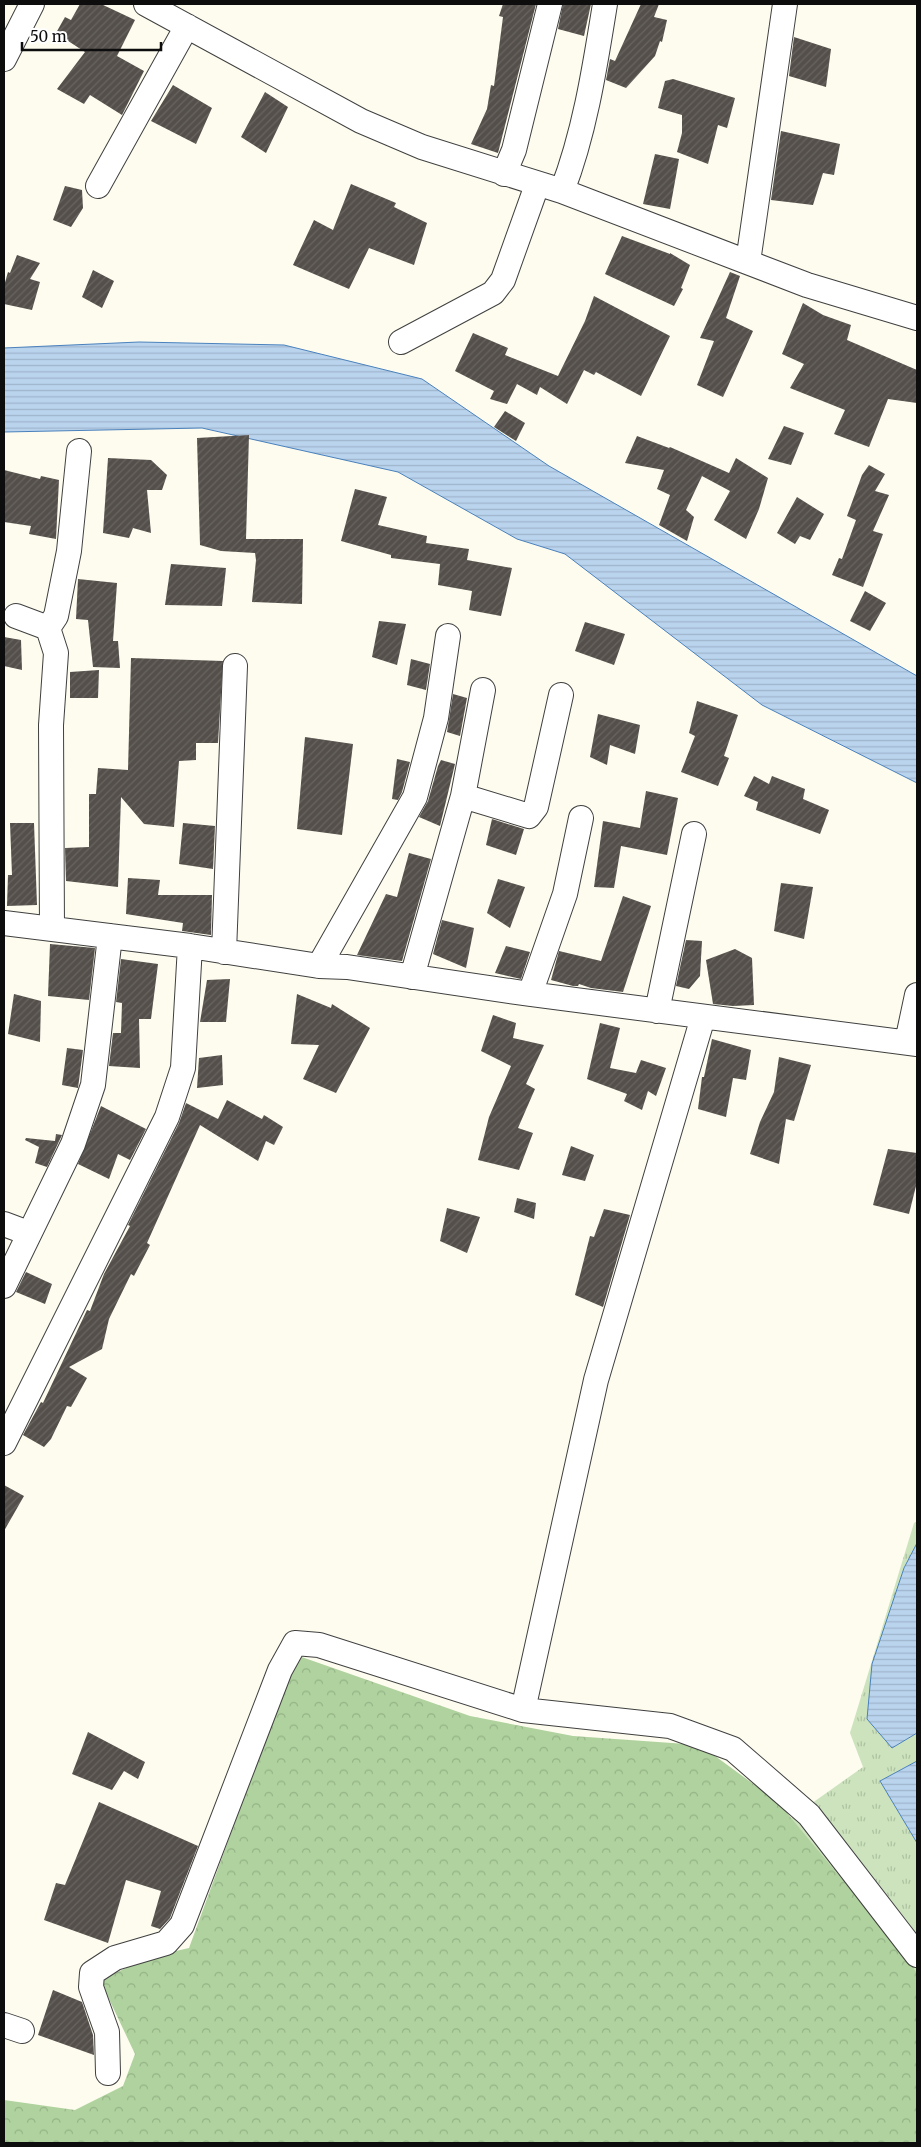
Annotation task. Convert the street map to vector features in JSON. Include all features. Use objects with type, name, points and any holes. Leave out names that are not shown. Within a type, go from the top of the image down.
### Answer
[{"type":"street","points":[[4,60],[32,4]]},
{"type":"street","points":[[146,4],[361,121],[422,147],[562,192],[806,285],[917,318]]},
{"type":"street","points":[[504,174],[514,150],[550,4]]},
{"type":"street","points":[[562,192],[572,166],[596,59],[606,4]]},
{"type":"street","points":[[748,262],[785,4]]},
{"type":"street","points":[[98,186],[186,26]]},
{"type":"street","points":[[402,342],[477,303],[493,292],[504,280],[538,185]]},
{"type":"street","points":[[48,628],[56,616],[69,551],[78,451]]},
{"type":"street","points":[[16,616],[48,628]]},
{"type":"street","points":[[48,628],[56,653],[51,725],[52,929]]},
{"type":"street","points":[[319,966],[415,797],[436,718],[448,636]]},
{"type":"street","points":[[224,952],[234,666]]},
{"type":"street","points":[[412,977],[463,796],[483,690]]},
{"type":"street","points":[[463,796],[529,816],[536,807],[561,695]]},
{"type":"street","points":[[530,994],[565,894],[581,818]]},
{"type":"street","points":[[657,1011],[694,834]]},
{"type":"street","points":[[4,923],[190,946],[319,966],[346,967],[657,1011],[912,1043],[917,996]]},
{"type":"street","points":[[4,1286],[28,1233],[73,1144],[94,1086],[110,936]]},
{"type":"street","points":[[4,1443],[167,1117],[183,1068],[190,946]]},
{"type":"street","points":[[523,1710],[596,1380],[703,1017]]},
{"type":"street","points":[[4,1224],[28,1233]]},
{"type":"street","points":[[108,2073],[107,2032],[91,1987],[92,1973],[115,1958],[166,1943],[182,1924],[280,1670],[295,1643],[319,1645],[523,1710],[670,1726],[733,1749],[809,1815],[917,1955]]},
{"type":"green space","points":[[917,1521],[917,1543],[904,1568],[892,1748],[917,1733],[917,1761],[880,1781],[917,1843],[917,1973],[906,1956],[791,1818],[863,1767],[850,1733],[914,1523]]},
{"type":"green space","points":[[296,1655],[470,1716],[573,1736],[700,1745],[778,1802],[906,1956],[917,1973],[917,2143],[4,2143],[4,2100],[75,2110],[123,2086],[135,2054],[100,1980],[150,1957],[189,1948]]},
{"type":"water","points":[[139,342],[284,345],[422,379],[549,466],[917,676],[917,783],[762,705],[565,554],[517,539],[398,472],[202,428],[4,432],[4,348]]},
{"type":"water","points":[[917,1543],[917,1733],[892,1748],[867,1719],[872,1664],[904,1568]]},
{"type":"water","points":[[917,1761],[917,1843],[880,1781]]},
{"type":"building","points":[[80,4],[101,4],[135,20],[117,56],[144,71],[122,115],[90,95],[84,104],[57,89],[85,52],[56,33],[65,17],[71,20]]},
{"type":"building","points":[[503,4],[536,4],[498,153],[471,144],[487,109],[491,85],[494,86],[503,17],[499,16]]},
{"type":"building","points":[[563,4],[591,4],[584,36],[558,29]]},
{"type":"building","points":[[641,4],[659,4],[654,17],[667,20],[662,42],[660,41],[655,56],[626,88],[606,80],[610,59],[615,61]]},
{"type":"building","points":[[794,37],[831,49],[826,87],[789,76]]},
{"type":"building","points":[[673,79],[735,98],[727,128],[718,125],[708,164],[677,152],[682,133],[682,115],[658,108],[665,81]]},
{"type":"building","points":[[173,85],[212,108],[196,144],[151,121]]},
{"type":"building","points":[[265,92],[288,107],[266,153],[241,137]]},
{"type":"building","points":[[781,131],[840,144],[834,175],[823,173],[813,205],[771,200]]},
{"type":"building","points":[[655,154],[679,159],[670,209],[643,204]]},
{"type":"building","points":[[351,184],[396,203],[394,207],[427,223],[414,265],[369,248],[349,289],[293,265],[314,220],[333,230]]},
{"type":"building","points":[[65,186],[82,190],[83,208],[71,227],[53,220]]},
{"type":"building","points":[[622,236],[670,253],[690,265],[681,288],[683,289],[674,306],[605,274]]},
{"type":"building","points":[[17,255],[40,263],[30,279],[40,282],[32,310],[4,304],[4,286],[8,272],[10,273]]},
{"type":"building","points":[[93,270],[114,281],[102,308],[82,297]]},
{"type":"building","points":[[730,272],[740,276],[726,318],[753,331],[723,397],[697,385],[714,341],[700,338]]},
{"type":"building","points":[[594,296],[670,336],[641,396],[596,372],[594,375],[584,370],[567,404],[540,387],[537,395],[517,384],[507,404],[490,399],[494,391],[455,371],[473,333],[508,348],[505,355],[558,376],[585,321]]},
{"type":"building","points":[[803,303],[823,315],[851,325],[847,340],[917,370],[917,403],[888,399],[869,447],[834,434],[845,410],[790,388],[804,364],[782,354]]},
{"type":"building","points":[[505,411],[525,423],[516,441],[494,427]]},
{"type":"building","points":[[784,426],[804,433],[791,465],[768,459]]},
{"type":"building","points":[[249,435],[246,539],[303,539],[302,604],[252,602],[255,553],[221,551],[200,545],[197,438]]},
{"type":"building","points":[[637,436],[670,447],[729,473],[736,458],[768,478],[759,509],[746,539],[714,520],[730,491],[702,476],[686,510],[694,517],[687,541],[659,525],[670,495],[657,489],[664,470],[625,463]]},
{"type":"building","points":[[108,458],[151,460],[167,475],[162,490],[147,490],[151,533],[133,528],[129,538],[103,533]]},
{"type":"building","points":[[869,465],[885,474],[875,491],[889,495],[873,531],[883,534],[863,587],[832,575],[839,558],[842,559],[856,520],[847,516],[862,475]]},
{"type":"building","points":[[4,470],[40,479],[41,476],[59,480],[56,539],[29,534],[31,526],[4,522]]},
{"type":"building","points":[[355,489],[387,497],[378,525],[427,536],[426,543],[469,549],[467,560],[512,568],[501,616],[469,610],[472,591],[438,585],[440,564],[391,558],[391,555],[341,541]]},
{"type":"building","points":[[797,497],[824,514],[810,540],[800,536],[795,544],[777,533]]},
{"type":"building","points":[[171,564],[226,568],[222,606],[165,605]]},
{"type":"building","points":[[78,579],[117,583],[113,641],[118,641],[120,668],[93,667],[88,620],[76,619]]},
{"type":"building","points":[[865,591],[886,603],[870,631],[850,621]]},
{"type":"building","points":[[379,621],[406,624],[397,665],[372,657]]},
{"type":"building","points":[[585,622],[625,634],[614,665],[575,651]]},
{"type":"building","points":[[4,637],[21,640],[22,670],[4,666]]},
{"type":"building","points":[[131,658],[223,661],[218,743],[196,743],[196,760],[179,761],[174,827],[144,824],[121,797],[118,887],[66,881],[65,848],[89,847],[89,794],[96,794],[98,768],[128,770]]},
{"type":"building","points":[[411,659],[430,664],[426,690],[407,685]]},
{"type":"building","points":[[99,670],[98,698],[70,698],[70,672]]},
{"type":"building","points":[[453,694],[467,698],[460,736],[447,732]]},
{"type":"building","points":[[697,701],[738,715],[724,756],[729,758],[718,786],[681,772],[695,736],[689,733]]},
{"type":"building","points":[[598,714],[640,725],[635,754],[610,745],[607,765],[590,757]]},
{"type":"building","points":[[305,737],[353,744],[342,835],[297,829]]},
{"type":"building","points":[[397,759],[410,762],[398,800],[392,799]]},
{"type":"building","points":[[441,760],[455,764],[440,826],[419,817],[428,801]]},
{"type":"building","points":[[754,776],[769,784],[772,776],[805,789],[803,799],[829,810],[820,834],[756,810],[758,802],[744,796]]},
{"type":"building","points":[[646,791],[678,798],[667,855],[621,846],[614,888],[594,887],[603,821],[640,828]]},
{"type":"building","points":[[492,819],[524,829],[516,855],[486,845]]},
{"type":"building","points":[[10,823],[34,823],[37,905],[7,906],[8,875],[12,875]]},
{"type":"building","points":[[183,823],[215,826],[213,869],[179,864]]},
{"type":"building","points":[[409,853],[431,859],[402,961],[357,955],[386,894],[397,897]]},
{"type":"building","points":[[128,878],[160,880],[158,895],[212,895],[211,935],[182,931],[183,923],[126,914]]},
{"type":"building","points":[[498,879],[525,887],[510,928],[487,913]]},
{"type":"building","points":[[781,883],[813,887],[804,939],[774,931]]},
{"type":"building","points":[[623,896],[651,906],[623,992],[591,988],[579,984],[578,986],[573,986],[551,980],[559,951],[601,961]]},
{"type":"building","points":[[442,920],[474,928],[466,968],[433,954]]},
{"type":"building","points":[[686,940],[702,941],[700,976],[689,989],[676,986]]},
{"type":"building","points":[[50,944],[95,948],[89,1000],[48,996]]},
{"type":"building","points":[[506,946],[530,952],[521,979],[495,973]]},
{"type":"building","points":[[735,949],[752,958],[754,1005],[733,1006],[713,1004],[706,960]]},
{"type":"building","points":[[121,959],[158,964],[151,1019],[139,1019],[140,1068],[109,1066],[113,1033],[121,1033],[122,1003],[116,1002]]},
{"type":"building","points":[[230,979],[226,1022],[200,1022],[207,980]]},
{"type":"building","points":[[14,994],[41,1001],[40,1042],[8,1034]]},
{"type":"building","points":[[297,994],[331,1008],[332,1004],[370,1028],[336,1093],[303,1079],[319,1045],[291,1044]]},
{"type":"building","points":[[493,1015],[516,1023],[513,1038],[544,1045],[526,1084],[535,1089],[518,1128],[533,1133],[519,1170],[478,1160],[489,1117],[511,1066],[481,1051]]},
{"type":"building","points":[[600,1023],[620,1028],[610,1068],[636,1073],[641,1060],[666,1068],[656,1096],[648,1091],[642,1110],[624,1101],[627,1094],[587,1079]]},
{"type":"building","points":[[712,1039],[751,1050],[746,1080],[733,1078],[726,1117],[698,1109],[702,1077],[704,1077]]},
{"type":"building","points":[[67,1048],[83,1050],[78,1088],[62,1085]]},
{"type":"building","points":[[222,1055],[223,1085],[197,1088],[199,1058]]},
{"type":"building","points":[[779,1057],[811,1065],[794,1121],[786,1119],[779,1164],[750,1154],[760,1122],[774,1092]]},
{"type":"building","points":[[227,1100],[262,1119],[264,1115],[283,1127],[274,1145],[266,1141],[258,1161],[200,1125],[147,1243],[150,1245],[134,1276],[131,1274],[109,1319],[102,1349],[69,1367],[87,1378],[71,1407],[67,1406],[51,1439],[44,1447],[23,1435],[41,1402],[43,1403],[87,1310],[90,1311],[104,1274],[130,1226],[128,1225],[179,1123],[186,1103],[218,1119]]},
{"type":"building","points":[[101,1106],[146,1129],[130,1160],[118,1154],[109,1179],[78,1164]]},
{"type":"building","points":[[56,1134],[62,1135],[47,1167],[35,1163],[39,1147],[25,1140],[26,1138],[55,1141]]},
{"type":"building","points":[[571,1146],[594,1155],[585,1181],[562,1175]]},
{"type":"building","points":[[888,1149],[917,1153],[917,1182],[909,1214],[873,1205]]},
{"type":"building","points":[[517,1198],[536,1203],[534,1219],[514,1212]]},
{"type":"building","points":[[447,1208],[480,1217],[467,1253],[440,1241]]},
{"type":"building","points":[[604,1209],[630,1215],[603,1307],[575,1295],[590,1236],[594,1237]]},
{"type":"building","points":[[26,1272],[52,1284],[45,1304],[16,1292]]},
{"type":"building","points":[[4,1485],[24,1496],[4,1531]]},
{"type":"building","points":[[88,1732],[145,1762],[138,1779],[124,1771],[112,1790],[72,1774]]},
{"type":"building","points":[[99,1802],[198,1846],[170,1918],[160,1929],[151,1926],[161,1891],[126,1880],[108,1943],[44,1920],[56,1883],[65,1885]]},
{"type":"building","points":[[53,1990],[82,2002],[93,2035],[94,2055],[38,2035]]}]
